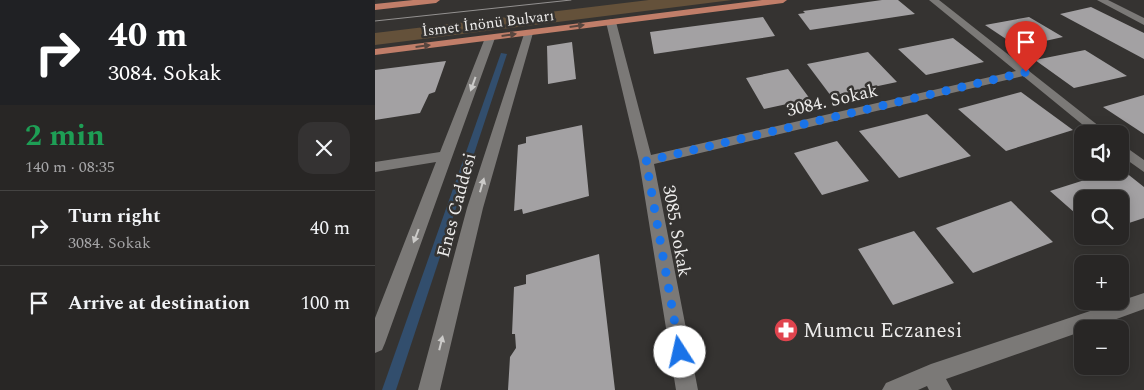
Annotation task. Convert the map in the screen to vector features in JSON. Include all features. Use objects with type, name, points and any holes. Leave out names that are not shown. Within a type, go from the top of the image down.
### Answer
[{"type":"main road","name":"İsmet İnönü Bulvarı","points":[[375,6],[436,0]]},
{"type":"main road","name":"İsmet İnönü Bulvarı","points":[[375,52],[783,0]]},
{"type":"street","points":[[933,0],[1092,125]]},
{"type":"street","points":[[1101,0],[1144,22]]},
{"type":"street","name":"3085. Sokak","points":[[611,22],[646,161],[687,390]]},
{"type":"street","name":"Enes Caddesi","points":[[429,390],[475,208],[528,33]]},
{"type":"street","name":"Enes Caddesi","points":[[375,343],[490,38]]},
{"type":"street","name":"3084. Sokak","points":[[646,161],[1026,72]]},
{"type":"street","points":[[1129,155],[1144,167]]},
{"type":"street","points":[[375,167],[446,156]]},
{"type":"street","points":[[893,390],[936,382],[1144,301]]},
{"type":"shaded area","points":[[649,0],[732,0],[375,45],[375,33]]},
{"type":"building","points":[[882,0],[898,0],[915,14],[810,30],[798,14],[805,13],[803,11]]},
{"type":"building","points":[[1091,7],[1144,33],[1144,59],[1060,14]]},
{"type":"building","points":[[763,17],[775,36],[654,54],[650,32]]},
{"type":"building","points":[[1029,17],[1063,37],[1018,47],[985,25]]},
{"type":"building","points":[[953,38],[984,62],[926,75],[898,49]]},
{"type":"building","points":[[572,42],[576,79],[548,84],[547,46]]},
{"type":"building","points":[[1085,50],[1127,76],[1074,88],[1035,60]]},
{"type":"building","points":[[868,52],[897,82],[831,96],[807,64]]},
{"type":"building","points":[[446,61],[435,92],[429,94],[420,113],[375,120],[375,70]]},
{"type":"building","points":[[788,69],[810,99],[764,109],[746,78]]},
{"type":"building","points":[[1021,92],[1073,130],[1006,151],[958,109]]},
{"type":"building","points":[[1144,95],[1144,134],[1103,107]]},
{"type":"building","points":[[927,114],[971,156],[899,178],[859,131]]},
{"type":"building","points":[[582,125],[589,196],[523,214],[522,209],[514,211],[518,145],[526,143],[526,137]]},
{"type":"building","points":[[837,141],[869,181],[822,195],[794,153]]},
{"type":"building","points":[[1129,175],[1144,187],[1144,218],[1129,223],[1129,190],[1074,190],[1074,212],[1050,191],[1085,180],[1129,180]]},
{"type":"building","points":[[1011,201],[1053,242],[973,273],[936,228]]},
{"type":"building","points":[[914,231],[954,283],[893,305],[858,249]]},
{"type":"building","points":[[599,254],[615,390],[508,390],[510,357],[516,348],[515,334],[512,334],[514,287],[526,284],[526,275]]},
{"type":"waterway","points":[[389,390],[503,54]]},
{"type":"tram line","points":[[375,21],[571,0]]},
{"type":"place","name":"Mumcu Eczanesi","points":[[786,330]]},
{"type":"route","points":[[680,352],[646,161],[1026,72]]}]
